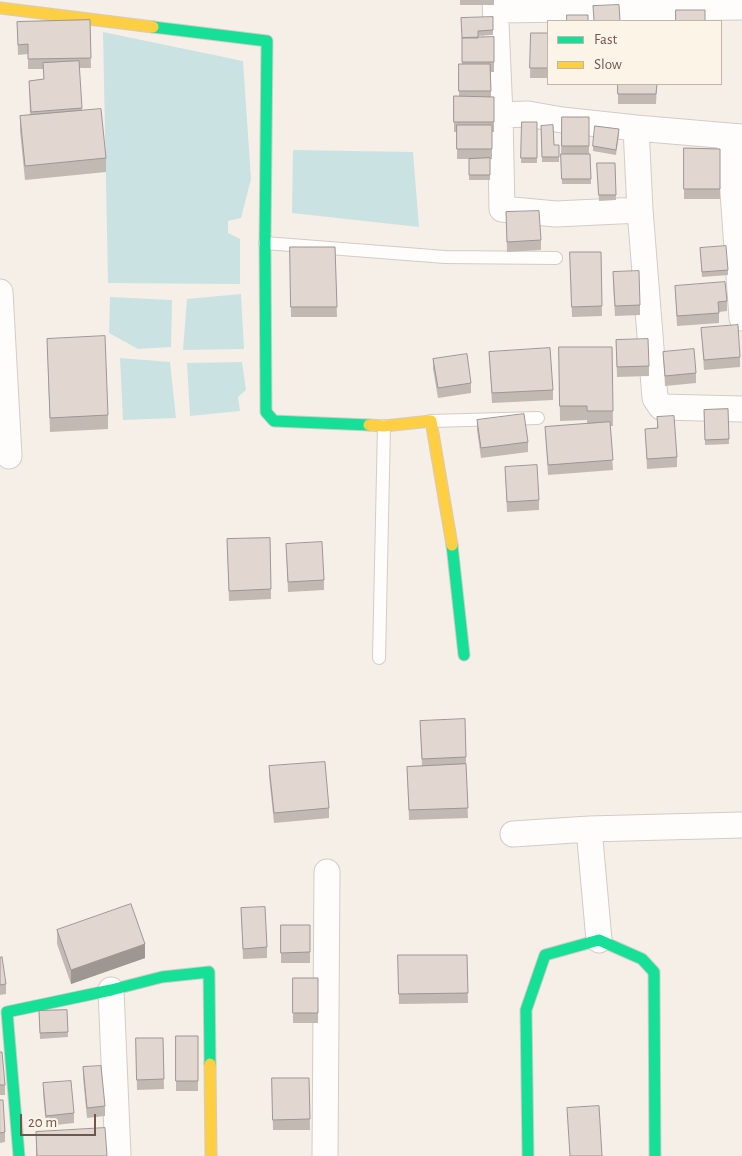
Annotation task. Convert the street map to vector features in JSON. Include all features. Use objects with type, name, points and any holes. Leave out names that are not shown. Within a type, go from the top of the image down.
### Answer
[{"type":"street","points":[[640,210],[556,214],[502,209],[496,5],[692,4],[742,7]]},
{"type":"street","points":[[0,8],[267,41],[266,412],[274,421],[384,426],[431,421],[451,537],[464,655]]},
{"type":"street","points":[[500,115],[528,114],[562,120],[636,128],[735,136],[742,318]]},
{"type":"street","points":[[636,128],[640,210],[655,398],[661,408],[742,409]]},
{"type":"street","points":[[0,292],[9,456]]},
{"type":"street","points":[[513,834],[742,824]]},
{"type":"street","points":[[589,830],[599,940]]},
{"type":"street","points":[[325,1156],[327,872]]},
{"type":"street","points":[[528,1156],[526,1010],[545,954],[599,940],[642,959],[654,972],[655,1156]]},
{"type":"street","points":[[19,1156],[7,1012],[162,977],[209,972],[211,1156]]},
{"type":"street","points":[[111,990],[118,1156]]},
{"type":"lane","points":[[265,243],[445,257],[556,258]]},
{"type":"lane","points":[[431,421],[538,418]]},
{"type":"lane","points":[[379,658],[384,426]]},
{"type":"water","points":[[103,32],[243,61],[251,179],[241,218],[228,221],[228,233],[240,239],[240,284],[108,283]]},
{"type":"water","points":[[293,150],[413,152],[419,227],[292,213]]},
{"type":"water","points":[[241,294],[244,349],[183,350],[187,299]]},
{"type":"water","points":[[110,297],[172,300],[171,347],[138,349],[109,333]]},
{"type":"water","points":[[120,358],[170,362],[176,418],[123,420]]},
{"type":"water","points":[[242,362],[246,390],[238,397],[240,411],[190,416],[187,363]]},
{"type":"building","points":[[619,5],[620,20],[594,20],[593,6]]},
{"type":"building","points":[[676,10],[705,10],[705,20],[676,20]]},
{"type":"building","points":[[567,15],[588,15],[588,20],[567,20]]},
{"type":"building","points":[[493,17],[493,30],[478,31],[478,38],[462,38],[461,18]]},
{"type":"building","points":[[90,20],[91,58],[28,59],[28,44],[18,45],[17,22]]},
{"type":"building","points":[[531,33],[547,33],[547,68],[530,68]]},
{"type":"building","points":[[494,37],[494,62],[462,62],[462,38]]},
{"type":"building","points":[[79,61],[82,108],[31,112],[29,81],[44,79],[43,63]]},
{"type":"building","points":[[459,64],[490,64],[491,91],[459,91]]},
{"type":"building","points":[[618,85],[657,85],[656,94],[618,94]]},
{"type":"building","points":[[454,96],[494,97],[494,122],[454,122]]},
{"type":"building","points":[[101,109],[106,158],[25,166],[20,116]]},
{"type":"building","points":[[562,117],[589,117],[589,146],[562,146]]},
{"type":"building","points":[[522,122],[537,122],[537,158],[521,158]]},
{"type":"building","points":[[457,125],[492,125],[492,149],[457,149]]},
{"type":"building","points":[[553,125],[554,145],[559,145],[559,157],[542,157],[541,126]]},
{"type":"building","points":[[595,126],[619,129],[616,150],[593,146]]},
{"type":"building","points":[[684,148],[720,149],[720,189],[684,189]]},
{"type":"building","points":[[561,154],[590,154],[591,179],[562,179]]},
{"type":"building","points":[[490,158],[490,175],[469,175],[469,159]]},
{"type":"building","points":[[597,163],[615,163],[616,195],[599,195]]},
{"type":"building","points":[[539,211],[541,240],[507,242],[506,212]]},
{"type":"building","points":[[726,246],[728,270],[702,272],[700,248]]},
{"type":"building","points":[[290,247],[335,247],[337,307],[291,307]]},
{"type":"building","points":[[570,252],[601,252],[602,306],[572,307]]},
{"type":"building","points":[[639,271],[640,305],[615,306],[613,272]]},
{"type":"building","points":[[725,282],[727,301],[718,302],[719,313],[677,316],[675,286]]},
{"type":"building","points":[[738,325],[740,357],[704,360],[701,328]]},
{"type":"building","points":[[105,336],[108,415],[50,418],[47,339]]},
{"type":"building","points":[[648,339],[649,366],[617,367],[616,340]]},
{"type":"building","points":[[559,347],[612,347],[613,411],[587,411],[587,406],[560,406]]},
{"type":"building","points":[[550,348],[553,390],[492,393],[489,352]]},
{"type":"building","points":[[694,349],[696,373],[665,376],[663,352]]},
{"type":"building","points":[[467,354],[471,383],[438,388],[433,359]]},
{"type":"building","points":[[728,409],[729,439],[705,440],[704,410]]},
{"type":"building","points":[[524,414],[528,442],[481,448],[477,420]]},
{"type":"building","points":[[674,416],[677,457],[647,459],[645,429],[658,428],[657,417]]},
{"type":"building","points":[[610,422],[613,460],[548,465],[545,427]]},
{"type":"building","points":[[537,465],[539,500],[507,502],[505,467]]},
{"type":"building","points":[[270,538],[271,589],[229,591],[227,539]]},
{"type":"building","points":[[322,542],[324,580],[288,582],[286,544]]},
{"type":"building","points":[[465,719],[466,757],[422,759],[420,721]]},
{"type":"building","points":[[325,762],[329,808],[274,813],[269,766]]},
{"type":"building","points":[[466,764],[468,808],[409,810],[407,767]]},
{"type":"building","points":[[131,904],[145,944],[71,970],[57,930]]},
{"type":"building","points":[[265,907],[267,947],[243,949],[241,908]]},
{"type":"building","points":[[281,925],[310,925],[310,952],[281,953]]},
{"type":"building","points":[[398,955],[467,955],[468,993],[399,994]]},
{"type":"building","points":[[2,957],[6,984],[0,985],[0,958]]},
{"type":"building","points":[[293,978],[318,978],[318,1013],[293,1013]]},
{"type":"building","points":[[67,1010],[68,1032],[40,1033],[39,1011]]},
{"type":"building","points":[[176,1036],[198,1036],[198,1081],[176,1081]]},
{"type":"building","points":[[136,1038],[163,1038],[164,1079],[137,1080]]},
{"type":"building","points":[[0,1052],[2,1052],[5,1085],[0,1085]]},
{"type":"building","points":[[101,1066],[105,1106],[87,1108],[83,1067]]},
{"type":"building","points":[[272,1078],[309,1078],[310,1119],[273,1120]]},
{"type":"building","points":[[71,1081],[74,1113],[46,1116],[43,1083]]},
{"type":"building","points":[[0,1100],[3,1100],[5,1132],[0,1133]]},
{"type":"building","points":[[599,1106],[602,1156],[570,1156],[567,1108]]},
{"type":"building","points":[[105,1128],[107,1156],[37,1156],[36,1132]]},
{"type":"traffic: fast","points":[[153,27],[267,41],[266,412],[274,421],[369,425]]},
{"type":"traffic: fast","points":[[452,545],[464,655]]},
{"type":"traffic: fast","points":[[528,1156],[526,1010],[545,955],[599,940],[642,959],[654,972],[655,1156]]},
{"type":"traffic: fast","points":[[19,1156],[7,1012],[162,977],[209,972],[210,1064]]},
{"type":"traffic: slow","points":[[0,8],[153,27]]},
{"type":"traffic: slow","points":[[369,425],[384,426],[431,421],[452,545]]},
{"type":"traffic: slow","points":[[210,1064],[211,1156]]}]
